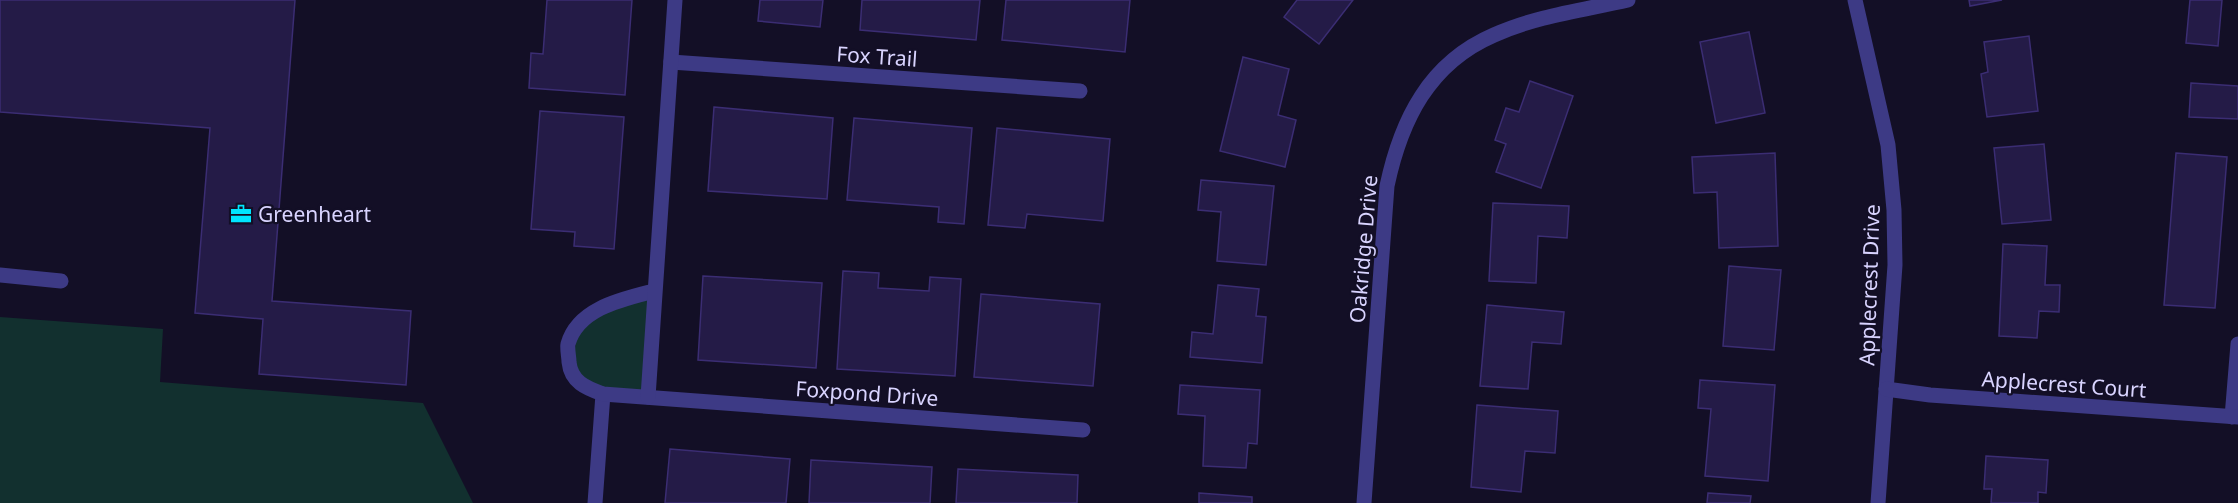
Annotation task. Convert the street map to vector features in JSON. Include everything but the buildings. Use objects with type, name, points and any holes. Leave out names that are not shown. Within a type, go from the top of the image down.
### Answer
[{"type":"street","points":[[648,397],[675,0]]},
{"type":"street","name":"Oakridge Drive","points":[[1364,503],[1387,186],[1393,158],[1406,121],[1428,85],[1470,48],[1492,35],[1519,25],[1628,0]]},
{"type":"street","name":"Applecrest Drive","points":[[1855,0],[1888,145],[1894,210],[1895,265],[1878,503]]},
{"type":"street","name":"Fox Trail","points":[[671,62],[1080,91]]},
{"type":"street","points":[[0,275],[61,281]]},
{"type":"street","points":[[595,503],[603,394],[584,387],[570,373],[568,345],[580,322],[610,303],[654,291]]},
{"type":"street","points":[[2235,417],[2238,344]]},
{"type":"street","name":"Applecrest Court","points":[[1886,389],[1930,395],[2235,417]]},
{"type":"street","name":"Foxpond Drive","points":[[603,394],[1083,430]]},
{"type":"green space","points":[[654,291],[648,397],[603,394],[570,373],[580,322]]},
{"type":"green space","points":[[0,317],[163,329],[160,382],[423,403],[473,503],[0,503]]},
{"type":"place","name":"Greenheart","points":[[241,214]]}]
